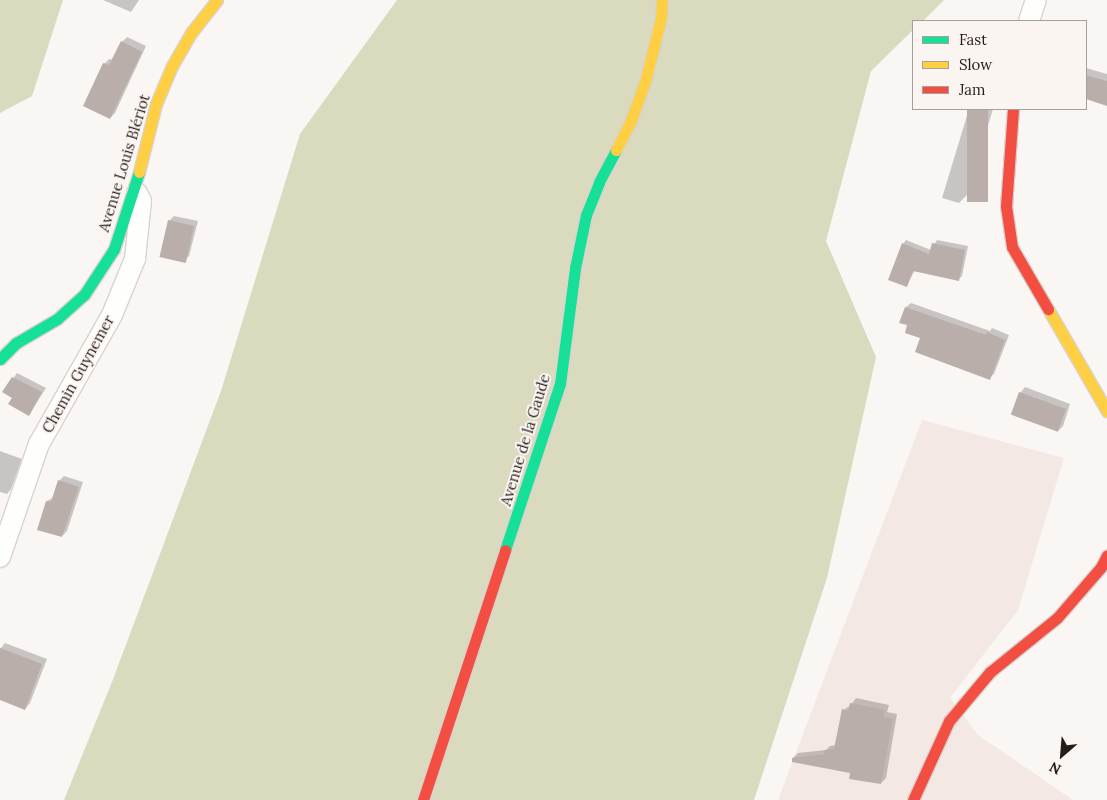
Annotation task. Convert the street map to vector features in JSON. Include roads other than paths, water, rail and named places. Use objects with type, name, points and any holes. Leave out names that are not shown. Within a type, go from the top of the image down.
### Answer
[{"type":"street","name":"Avenue Louis Blériot","points":[[0,359],[16,343],[57,319],[84,294],[101,271],[114,249],[135,189],[156,104],[172,66],[192,32],[217,0]]},
{"type":"street","name":"Avenue de la Gaude","points":[[423,800],[560,384],[575,268],[586,215],[599,182],[631,120],[645,82],[660,18],[662,0]]},
{"type":"street","points":[[1029,20],[1036,0]]},
{"type":"street","points":[[1014,110],[1006,206],[1012,247],[1107,411]]},
{"type":"street","name":"Chemin Guynemer","points":[[0,557],[39,444],[112,315],[135,259],[141,201],[135,189]]},
{"type":"street","points":[[913,800],[949,721],[990,672],[1057,618],[1101,566],[1107,555]]}]
